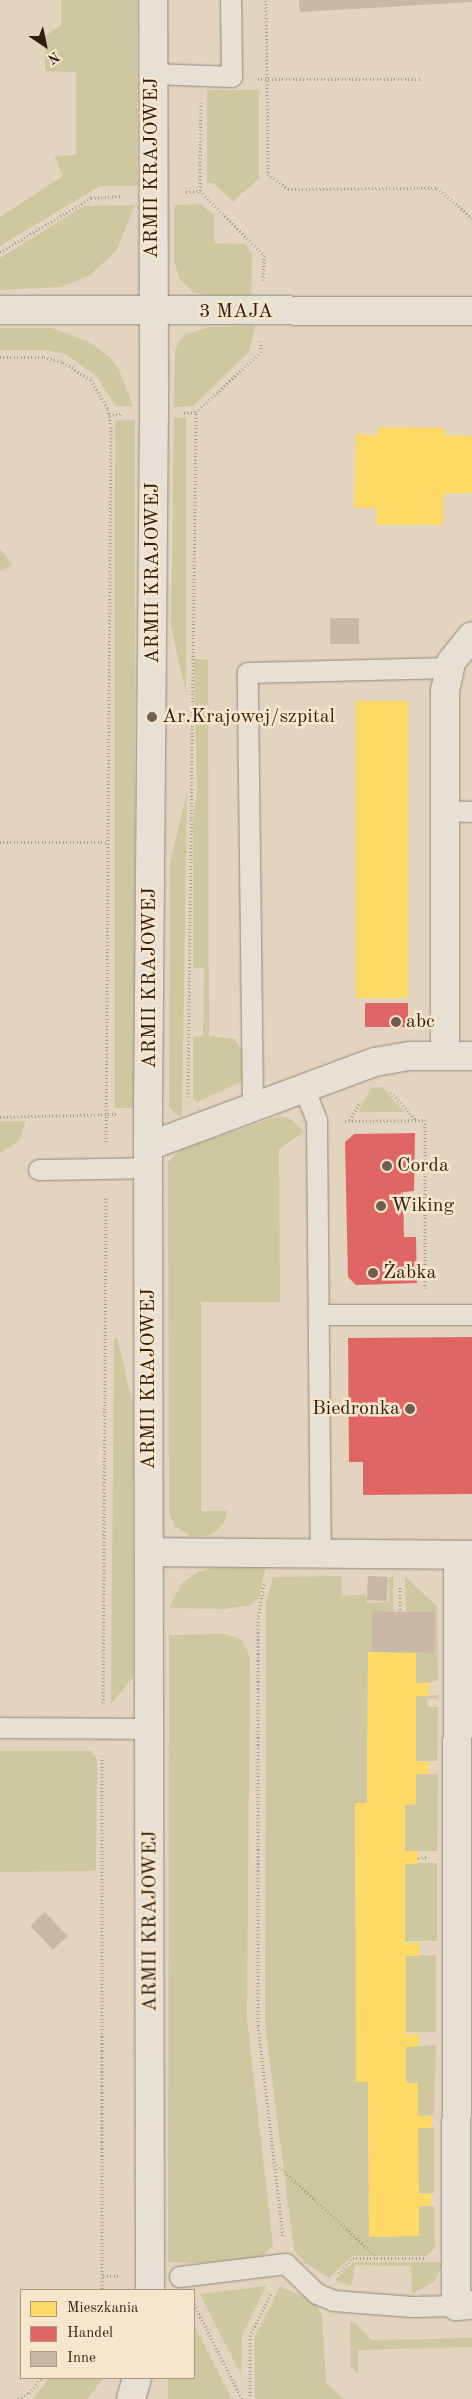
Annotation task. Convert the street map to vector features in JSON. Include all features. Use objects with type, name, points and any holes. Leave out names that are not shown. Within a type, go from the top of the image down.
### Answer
[{"type":"street","name":"ARMII KRAJOWEJ","points":[[150,2289],[151,1552],[148,1110],[154,413],[152,312],[153,0]]},
{"type":"street","name":"3 MAJA","points":[[0,310],[262,313],[472,311]]},
{"type":"street","points":[[445,1055],[445,691],[450,668],[472,636]]},
{"type":"street","points":[[149,1157],[253,1106],[375,1062],[410,1056],[472,1056]]},
{"type":"street","points":[[151,1552],[321,1552],[465,1555],[464,2305]]},
{"type":"street","points":[[131,2399],[137,2379]]},
{"type":"lane","points":[[153,74],[232,77],[231,0]]},
{"type":"lane","points":[[253,1106],[248,672],[450,668]]},
{"type":"lane","points":[[445,811],[472,812]]},
{"type":"lane","points":[[304,1088],[316,1121],[321,1552]]},
{"type":"lane","points":[[39,1170],[106,1169],[149,1157]]},
{"type":"lane","points":[[319,1315],[472,1315]]},
{"type":"lane","points":[[0,1728],[103,1727],[151,1729]]},
{"type":"lane","points":[[180,2277],[286,2264],[317,2294],[334,2301],[412,2307],[464,2305]]},
{"type":"path","points":[[266,0],[268,174],[288,189],[436,188],[472,218]]},
{"type":"path","points":[[109,415],[196,412],[261,352],[264,255],[200,191],[202,76]]},
{"type":"path","points":[[232,77],[266,80],[420,79]]},
{"type":"path","points":[[0,252],[91,198],[200,191]]},
{"type":"path","points":[[0,357],[44,357],[63,362],[91,380],[109,415],[102,2289]]},
{"type":"path","points":[[0,1117],[106,1115],[188,1108],[196,412]]},
{"type":"path","points":[[0,842],[108,842]]},
{"type":"path","points":[[386,1086],[415,1120]]},
{"type":"path","points":[[350,1120],[363,1097]]},
{"type":"path","points":[[316,1121],[425,1120],[425,1290],[415,1290]]},
{"type":"path","points":[[250,2399],[250,2336],[286,2264],[258,2026],[258,1618],[270,1552]]},
{"type":"path","points":[[400,1586],[400,1612]]},
{"type":"path","points":[[274,2162],[378,2258]]},
{"type":"path","points":[[317,2294],[353,2258],[428,2258]]},
{"type":"path","points":[[195,2305],[242,2399]]},
{"type":"path","points":[[18,2399],[29,2393],[40,2379]]},
{"type":"shaded area","points":[[61,0],[137,0],[137,186],[100,186],[0,246],[0,217],[63,176],[54,156],[76,155],[76,72],[45,71],[45,36],[61,25]]},
{"type":"shaded area","points":[[207,90],[259,90],[259,178],[233,202],[213,183],[207,183]]},
{"type":"shaded area","points":[[200,204],[214,215],[214,243],[245,244],[252,254],[251,295],[204,295],[193,292],[180,280],[174,261],[174,205]]},
{"type":"shaded area","points":[[135,205],[116,251],[89,276],[61,287],[0,290],[0,258],[84,206]]},
{"type":"shaded area","points":[[255,326],[249,352],[193,406],[174,407],[175,350],[180,340],[187,334],[208,327]]},
{"type":"shaded area","points":[[0,328],[52,328],[89,342],[111,358],[119,370],[133,406],[116,406],[97,377],[66,354],[46,350],[0,350]]},
{"type":"shaded area","points":[[174,418],[186,418],[186,693],[171,626]]},
{"type":"shaded area","points":[[115,420],[135,420],[135,1108],[115,1108]]},
{"type":"shaded area","points":[[0,548],[12,565],[0,571]]},
{"type":"shaded area","points":[[194,659],[208,659],[209,1036],[235,1039],[243,1053],[243,1081],[197,1102],[193,1099],[193,1037],[203,1036],[204,968],[193,968],[193,819],[197,793]]},
{"type":"shaded area","points":[[187,793],[182,1115],[176,1115],[169,1107],[170,864]]},
{"type":"shaded area","points":[[382,1087],[404,1112],[358,1112],[371,1088]]},
{"type":"shaded area","points":[[279,1116],[290,1118],[304,1132],[279,1149],[280,1302],[201,1302],[201,1511],[227,1511],[225,1521],[218,1530],[210,1535],[192,1537],[175,1526],[169,1513],[168,1162],[181,1149]]},
{"type":"shaded area","points":[[0,1121],[26,1121],[19,1141],[0,1153]]},
{"type":"shaded area","points":[[114,1338],[117,1338],[133,1405],[133,1677],[111,1704]]},
{"type":"shaded area","points":[[266,1566],[259,1598],[250,1605],[225,1609],[169,1608],[182,1583],[198,1572],[216,1567]]},
{"type":"shaded area","points":[[341,1576],[342,1596],[366,1594],[367,1603],[389,1602],[389,1577],[393,1577],[393,1611],[372,1612],[371,1652],[368,1653],[367,1803],[355,1803],[357,2082],[368,2082],[369,2236],[419,2206],[434,2206],[435,2248],[426,2256],[352,2256],[329,2278],[305,2263],[294,2250],[265,2024],[266,1602],[273,1577]]},
{"type":"shaded area","points":[[405,1577],[437,1606],[438,1680],[429,1683],[416,1683],[416,1653],[434,1653],[435,1612],[406,1611]]},
{"type":"shaded area","points":[[224,1634],[241,1639],[250,1657],[247,2019],[273,2246],[262,2257],[199,2263],[168,2262],[169,1635]]},
{"type":"shaded area","points":[[438,1695],[438,1698],[427,1699],[428,1707],[438,1707],[437,1761],[416,1761],[416,1696]]},
{"type":"shaded area","points":[[0,1751],[91,1751],[97,1759],[96,1871],[0,1872]]},
{"type":"shaded area","points":[[416,1774],[438,1774],[437,1851],[405,1851],[405,1805],[416,1804]]},
{"type":"shaded area","points":[[405,1863],[437,1863],[437,1941],[405,1941]]},
{"type":"shaded area","points":[[406,1955],[436,1955],[436,2032],[406,2032]]},
{"type":"shaded area","points":[[436,2045],[434,2115],[418,2116],[418,2084],[406,2083],[406,2047]]},
{"type":"shaded area","points":[[418,2127],[434,2127],[434,2193],[418,2193]]},
{"type":"shaded area","points":[[354,2262],[444,2262],[434,2282],[412,2294],[411,2266],[355,2265],[351,2286],[335,2280]]},
{"type":"shaded area","points":[[266,2286],[242,2335],[241,2375],[200,2294]]},
{"type":"shaded area","points":[[280,2287],[314,2300],[322,2315],[326,2383],[344,2399],[255,2399],[254,2338]]},
{"type":"shaded area","points":[[354,2322],[372,2340],[472,2338],[472,2347],[358,2350],[358,2374],[351,2366],[350,2323]]},
{"type":"shaded area","points":[[195,2327],[232,2399],[168,2399],[168,2379],[195,2379]]},
{"type":"shaded area","points":[[48,2379],[103,2379],[87,2399],[33,2399]]},
{"type":"building: Mieszkania","points":[[378,427],[444,428],[444,435],[472,436],[472,493],[443,494],[443,525],[377,525],[376,508],[354,508],[356,434],[378,435]]},
{"type":"building: Mieszkania","points":[[356,701],[408,701],[408,998],[356,998]]},
{"type":"building: Mieszkania","points":[[368,1653],[416,1653],[416,1683],[429,1683],[429,1696],[416,1696],[416,1761],[429,1762],[429,1774],[416,1774],[416,1804],[405,1805],[405,1851],[418,1851],[418,1864],[405,1864],[405,1943],[420,1943],[419,1956],[406,1956],[406,2034],[419,2034],[419,2046],[406,2047],[406,2083],[418,2083],[418,2116],[432,2116],[432,2128],[418,2128],[419,2194],[432,2194],[431,2206],[419,2206],[419,2236],[369,2237],[368,2082],[356,2082],[355,1803],[367,1803]]},
{"type":"building: Handel","points":[[365,1003],[408,1003],[408,1027],[365,1027]]},
{"type":"building: Handel","points":[[415,1133],[414,1191],[403,1192],[404,1237],[416,1237],[417,1283],[356,1285],[348,1277],[345,1142],[354,1134]]},
{"type":"building: Handel","name":"Biedronka","points":[[472,1337],[472,1494],[363,1495],[363,1462],[349,1462],[348,1338]]},
{"type":"building: Inne","points":[[299,0],[472,0],[472,2],[300,12]]},
{"type":"building: Inne","points":[[330,618],[359,618],[359,644],[330,644]]},
{"type":"building: Inne","points":[[368,1576],[388,1577],[387,1601],[367,1600]]},
{"type":"building: Inne","points":[[372,1611],[435,1612],[434,1653],[371,1652]]},
{"type":"building: Inne","points":[[45,1912],[68,1936],[53,1950],[30,1926]]},
{"type":"place","name":"Ar.Krajowej/szpital","points":[[152,717]]},
{"type":"place","name":"abc","points":[[396,1022]]},
{"type":"place","name":"Corda","points":[[387,1166]]},
{"type":"place","name":"Wiking","points":[[381,1206]]},
{"type":"place","name":"Żabka","points":[[373,1273]]},
{"type":"place","name":"Biedronka","points":[[410,1409]]}]
